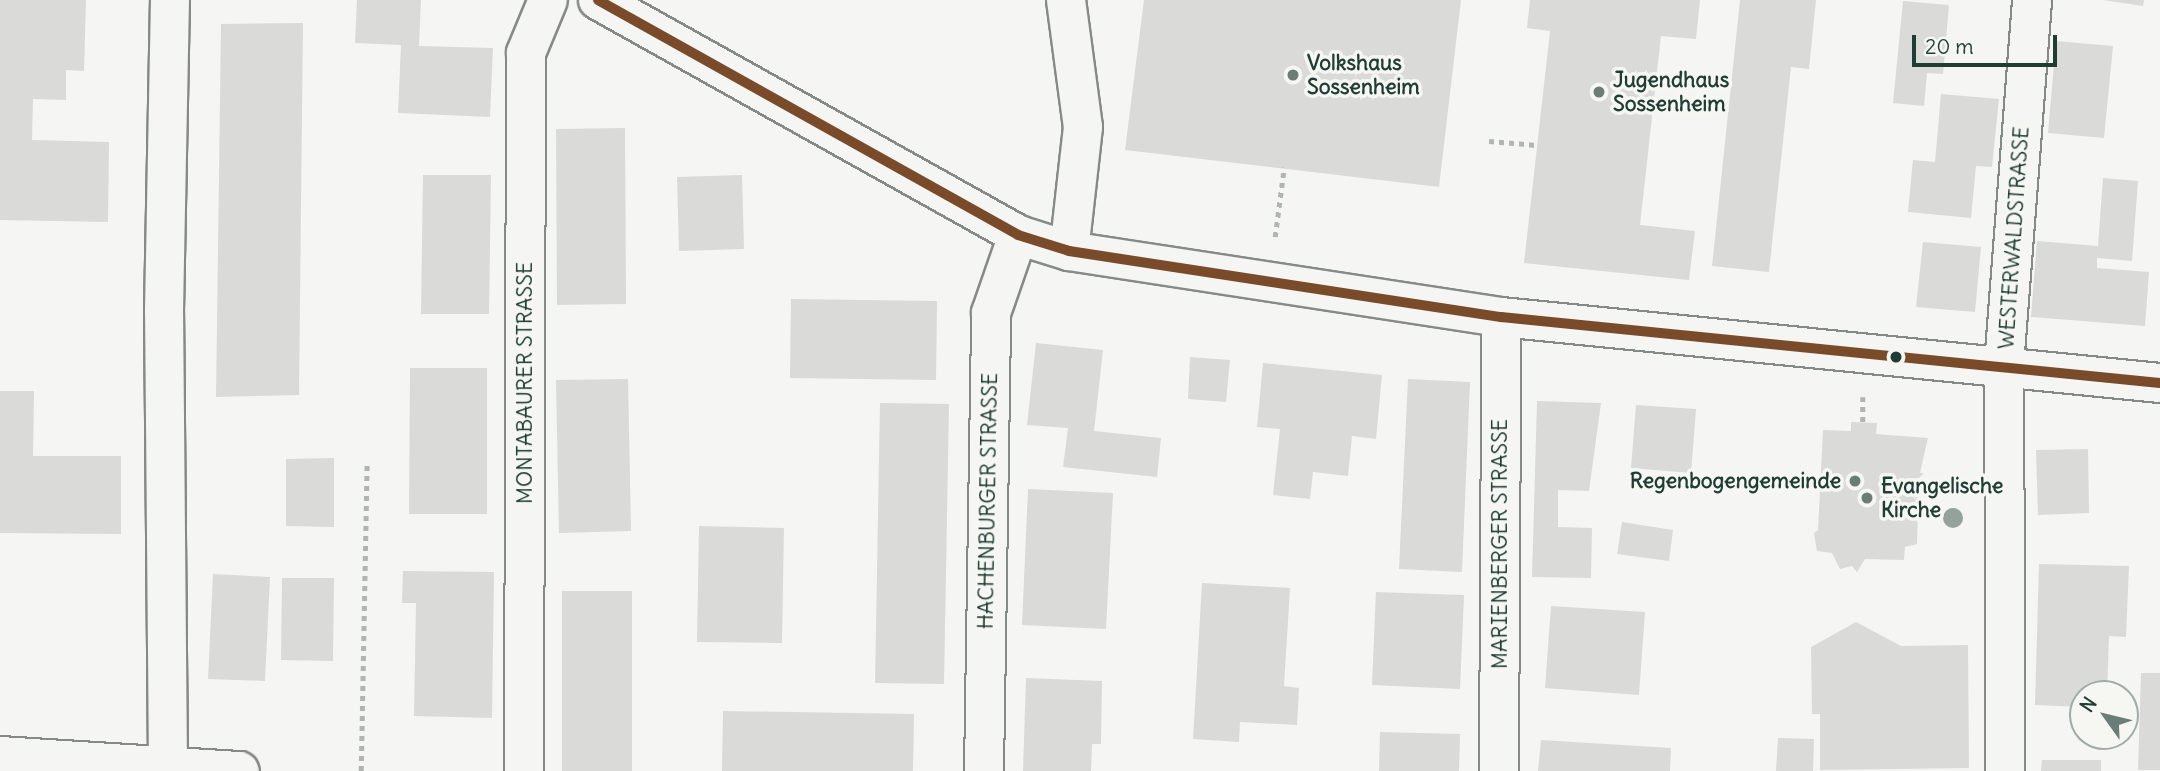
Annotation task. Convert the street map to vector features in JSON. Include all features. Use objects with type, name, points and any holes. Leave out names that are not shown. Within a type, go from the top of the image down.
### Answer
[{"type":"street","points":[[168,764],[164,311],[170,0]]},
{"type":"street","name":"MONTABAURER STRASSE","points":[[524,771],[526,53],[548,0]]},
{"type":"street","points":[[598,0],[1018,235],[1069,251],[1501,317],[2004,365],[2160,383]]},
{"type":"street","points":[[1066,0],[1083,127],[1069,251]]},
{"type":"street","name":"WESTERWALDSTRASSE","points":[[2005,771],[2004,365],[2032,0]]},
{"type":"street","name":"HACHENBURGER STRASSE","points":[[984,771],[990,313],[1018,235]]},
{"type":"street","name":"MARIENBERGER STRASSE","points":[[1499,771],[1501,317]]},
{"type":"street","points":[[0,756],[168,764],[240,771]]},
{"type":"path","points":[[1489,141],[1537,145]]},
{"type":"path","points":[[1273,245],[1284,168]]},
{"type":"path","points":[[1863,398],[1863,422]]},
{"type":"path","points":[[361,771],[367,464]]},
{"type":"building","points":[[0,0],[86,0],[84,71],[66,70],[66,100],[33,99],[32,140],[109,142],[108,222],[0,220]]},
{"type":"building","points":[[357,0],[421,0],[419,46],[493,48],[490,117],[398,113],[401,45],[355,43]]},
{"type":"building","name":"Volkshaus Sossenheim","points":[[1144,0],[1461,0],[1439,187],[1125,150]]},
{"type":"building","name":"Jugendhaus Sossenheim","points":[[1530,0],[1700,0],[1696,39],[1661,36],[1640,225],[1695,231],[1689,280],[1524,263],[1550,31],[1527,28]]},
{"type":"building","points":[[1740,0],[1816,0],[1809,69],[1791,67],[1769,272],[1712,266]]},
{"type":"building","points":[[2103,0],[2144,0],[2143,6]]},
{"type":"building","points":[[1903,1],[1949,5],[1943,74],[1927,73],[1924,106],[1893,103]]},
{"type":"building","points":[[303,23],[299,395],[216,397],[221,24]]},
{"type":"building","points":[[2056,41],[2113,46],[2104,138],[2048,133]]},
{"type":"building","points":[[1941,94],[1999,99],[1992,167],[1976,166],[1971,218],[1908,212],[1913,160],[1935,162]]},
{"type":"building","points":[[625,128],[626,304],[557,305],[556,129]]},
{"type":"building","points":[[423,175],[491,175],[489,314],[421,314]]},
{"type":"building","points":[[742,175],[744,249],[679,251],[677,177]]},
{"type":"building","points":[[2103,178],[2138,181],[2132,261],[2097,258],[2097,268],[2149,272],[2145,326],[2031,317],[2037,241],[2098,246]]},
{"type":"building","points":[[1923,242],[1981,247],[1975,312],[1916,307]]},
{"type":"building","points":[[791,299],[937,301],[936,380],[790,378]]},
{"type":"building","points":[[1036,343],[1103,350],[1094,431],[1161,438],[1157,477],[1063,467],[1068,428],[1027,425]]},
{"type":"building","points":[[1190,357],[1230,360],[1226,402],[1188,399]]},
{"type":"building","points":[[1263,363],[1382,375],[1376,439],[1352,436],[1348,476],[1313,472],[1310,499],[1273,495],[1280,429],[1257,427]]},
{"type":"building","points":[[410,368],[487,368],[487,514],[409,514]]},
{"type":"building","points":[[628,379],[631,531],[559,533],[556,380]]},
{"type":"building","points":[[1408,379],[1470,382],[1462,572],[1399,569]]},
{"type":"building","points":[[0,391],[34,391],[33,456],[121,456],[121,534],[0,533]]},
{"type":"building","points":[[1537,401],[1601,403],[1589,491],[1558,490],[1558,527],[1592,528],[1591,578],[1532,577]]},
{"type":"building","points":[[880,403],[949,404],[944,684],[875,683]]},
{"type":"building","points":[[1636,405],[1696,409],[1691,473],[1631,468]]},
{"type":"building","name":"Evangelische Kirche","points":[[1851,422],[1877,423],[1876,434],[1928,438],[1920,473],[1924,473],[1919,478],[1917,544],[1905,547],[1904,560],[1865,559],[1857,572],[1852,566],[1840,569],[1832,553],[1817,551],[1814,533],[1818,530],[1823,430],[1851,431]]},
{"type":"building","points":[[2088,449],[2089,513],[2038,515],[2036,450]]},
{"type":"building","points":[[334,458],[334,527],[286,526],[286,459]]},
{"type":"building","points":[[1028,489],[1113,493],[1106,629],[1022,625]]},
{"type":"building","points":[[1622,522],[1673,530],[1669,561],[1617,554]]},
{"type":"building","points":[[699,526],[784,528],[782,643],[697,642]]},
{"type":"building","points":[[2039,564],[2129,566],[2126,637],[2109,636],[2107,680],[2069,680],[2069,706],[2035,705]]},
{"type":"building","points":[[403,571],[494,572],[492,718],[414,716],[416,603],[402,603]]},
{"type":"building","points":[[213,574],[270,577],[265,681],[208,679]]},
{"type":"building","points":[[282,578],[334,578],[333,661],[281,660]]},
{"type":"building","points":[[1202,583],[1290,588],[1284,686],[1299,688],[1297,725],[1240,722],[1239,742],[1193,739]]},
{"type":"building","points":[[562,591],[632,591],[632,771],[562,771]]},
{"type":"building","points":[[1376,592],[1464,595],[1460,689],[1372,685]]},
{"type":"building","points":[[1551,606],[1645,612],[1639,695],[1545,688]]},
{"type":"building","points":[[1856,622],[1901,646],[1968,645],[1969,768],[1820,770],[1820,714],[1812,714],[1811,647]]},
{"type":"building","points":[[2141,673],[2160,673],[2160,770],[2138,770]]},
{"type":"building","points":[[1026,678],[1102,681],[1101,744],[1092,744],[1091,771],[1023,771]]},
{"type":"building","points":[[723,711],[914,714],[913,771],[722,771]]},
{"type":"building","points":[[1380,732],[1460,734],[1459,771],[1379,771]]},
{"type":"building","points":[[1778,738],[1814,739],[1813,771],[1776,771]]},
{"type":"building","points":[[1541,740],[1671,748],[1670,771],[1538,771]]},
{"type":"building","points":[[2042,760],[2101,760],[2101,771],[2041,771]]},
{"type":"transit line","points":[[598,0],[1018,235],[1069,251],[1501,317],[2160,383]]},
{"type":"place","name":"Volkshaus Sossenheim","points":[[1293,75]]},
{"type":"place","name":"Jugendhaus Sossenheim","points":[[1599,92]]},
{"type":"place","name":"Regenbogengemeinde","points":[[1855,481]]},
{"type":"place","name":"Evangelische Kirche","points":[[1867,498]]}]
